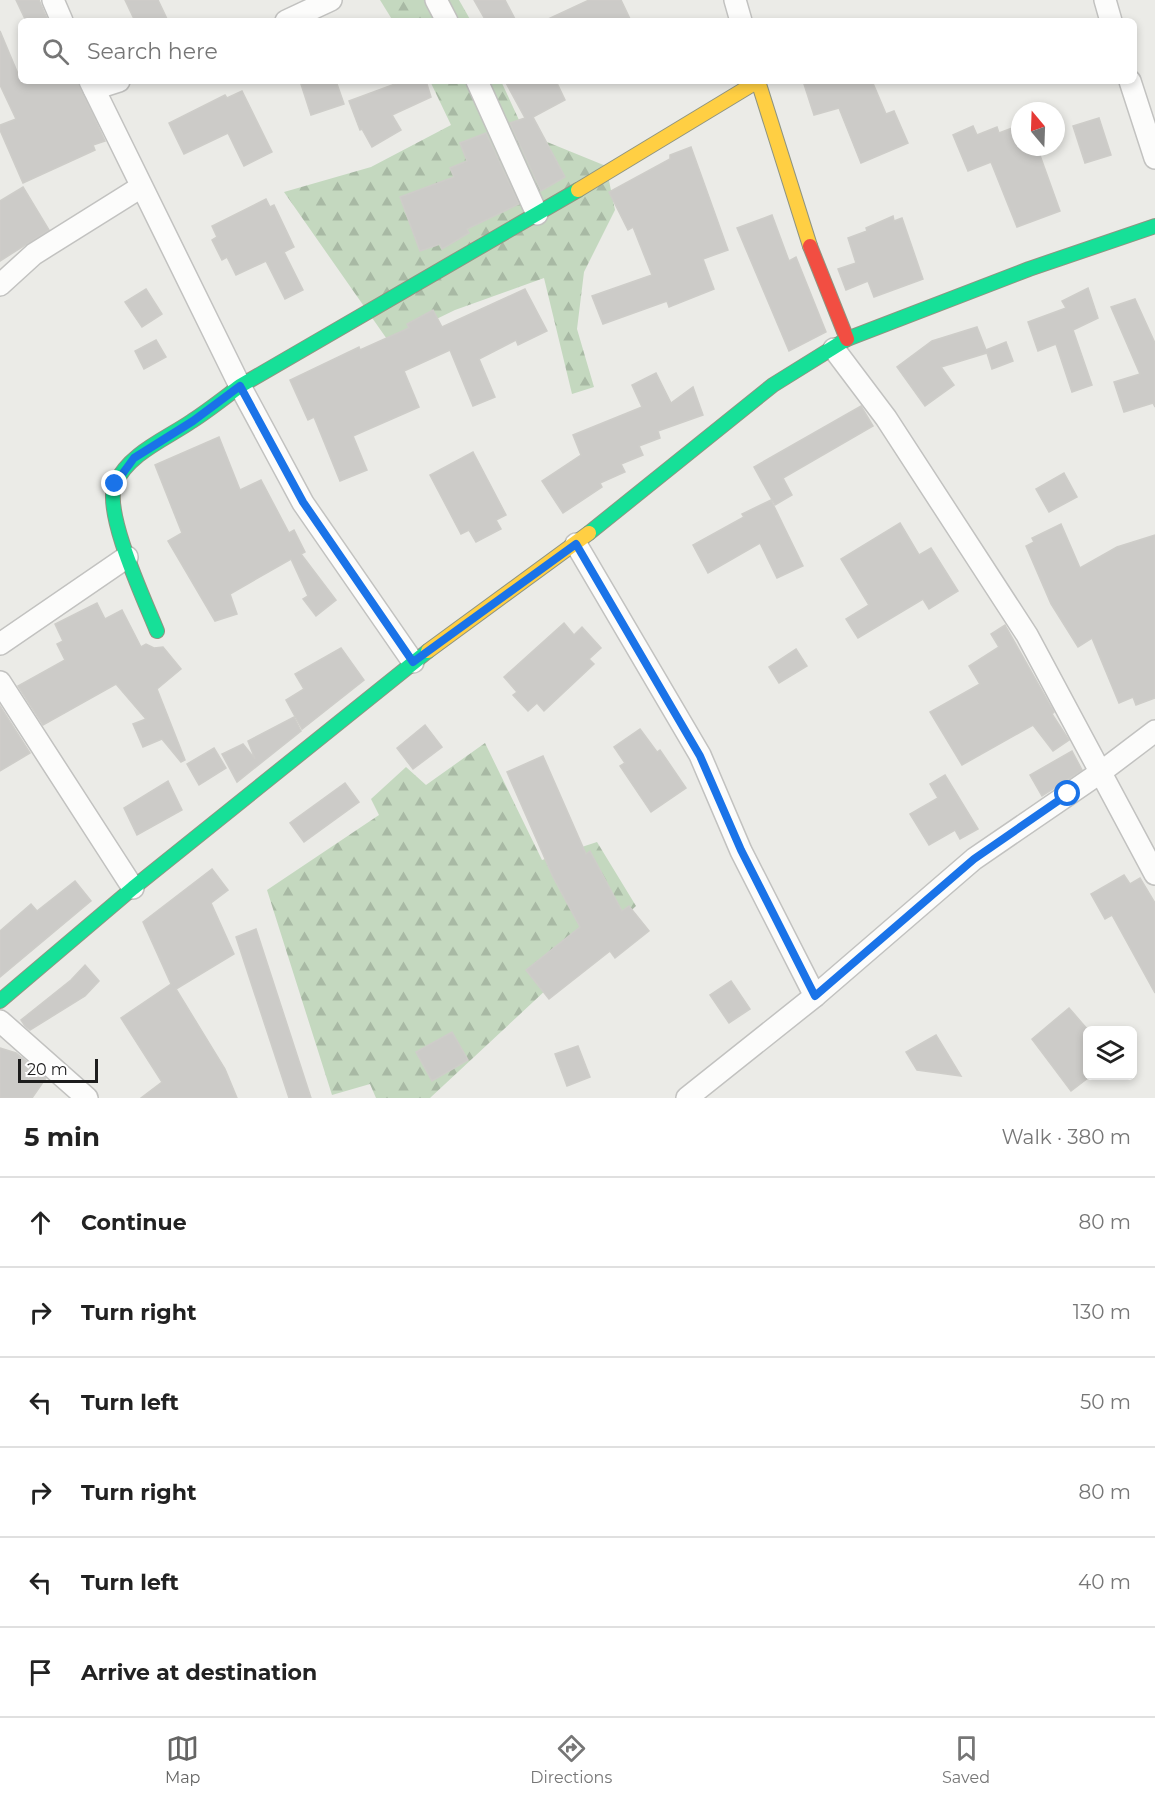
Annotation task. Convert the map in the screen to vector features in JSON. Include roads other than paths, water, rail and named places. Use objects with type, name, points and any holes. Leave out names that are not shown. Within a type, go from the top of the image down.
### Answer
[{"type":"street","points":[[53,0],[61,18]]},
{"type":"street","points":[[292,18],[331,0]]},
{"type":"street","points":[[436,0],[445,18]]},
{"type":"street","points":[[735,0],[740,18]]},
{"type":"street","points":[[1105,0],[1110,18]]},
{"type":"street","points":[[478,84],[537,214]]},
{"type":"street","points":[[157,631],[127,557],[113,499],[115,484],[134,458],[193,421],[240,386],[537,214],[753,84]]},
{"type":"street","points":[[759,84],[799,217],[841,344],[886,418],[1027,635],[1155,874]]},
{"type":"street","points":[[1131,84],[1155,158]]},
{"type":"street","points":[[92,85],[240,386],[303,502],[413,662]]},
{"type":"street","points":[[0,285],[34,254],[141,188]]},
{"type":"street","points":[[0,1001],[134,888],[413,662],[576,544],[773,385],[841,344],[1029,269],[1155,226]]},
{"type":"street","points":[[576,544],[700,756],[741,850],[815,996]]},
{"type":"street","points":[[0,644],[127,557]]},
{"type":"street","points":[[0,682],[60,778],[134,888]]},
{"type":"street","points":[[687,1098],[815,996],[974,859],[1101,772],[1155,731]]},
{"type":"street","points":[[0,1021],[87,1098]]}]
